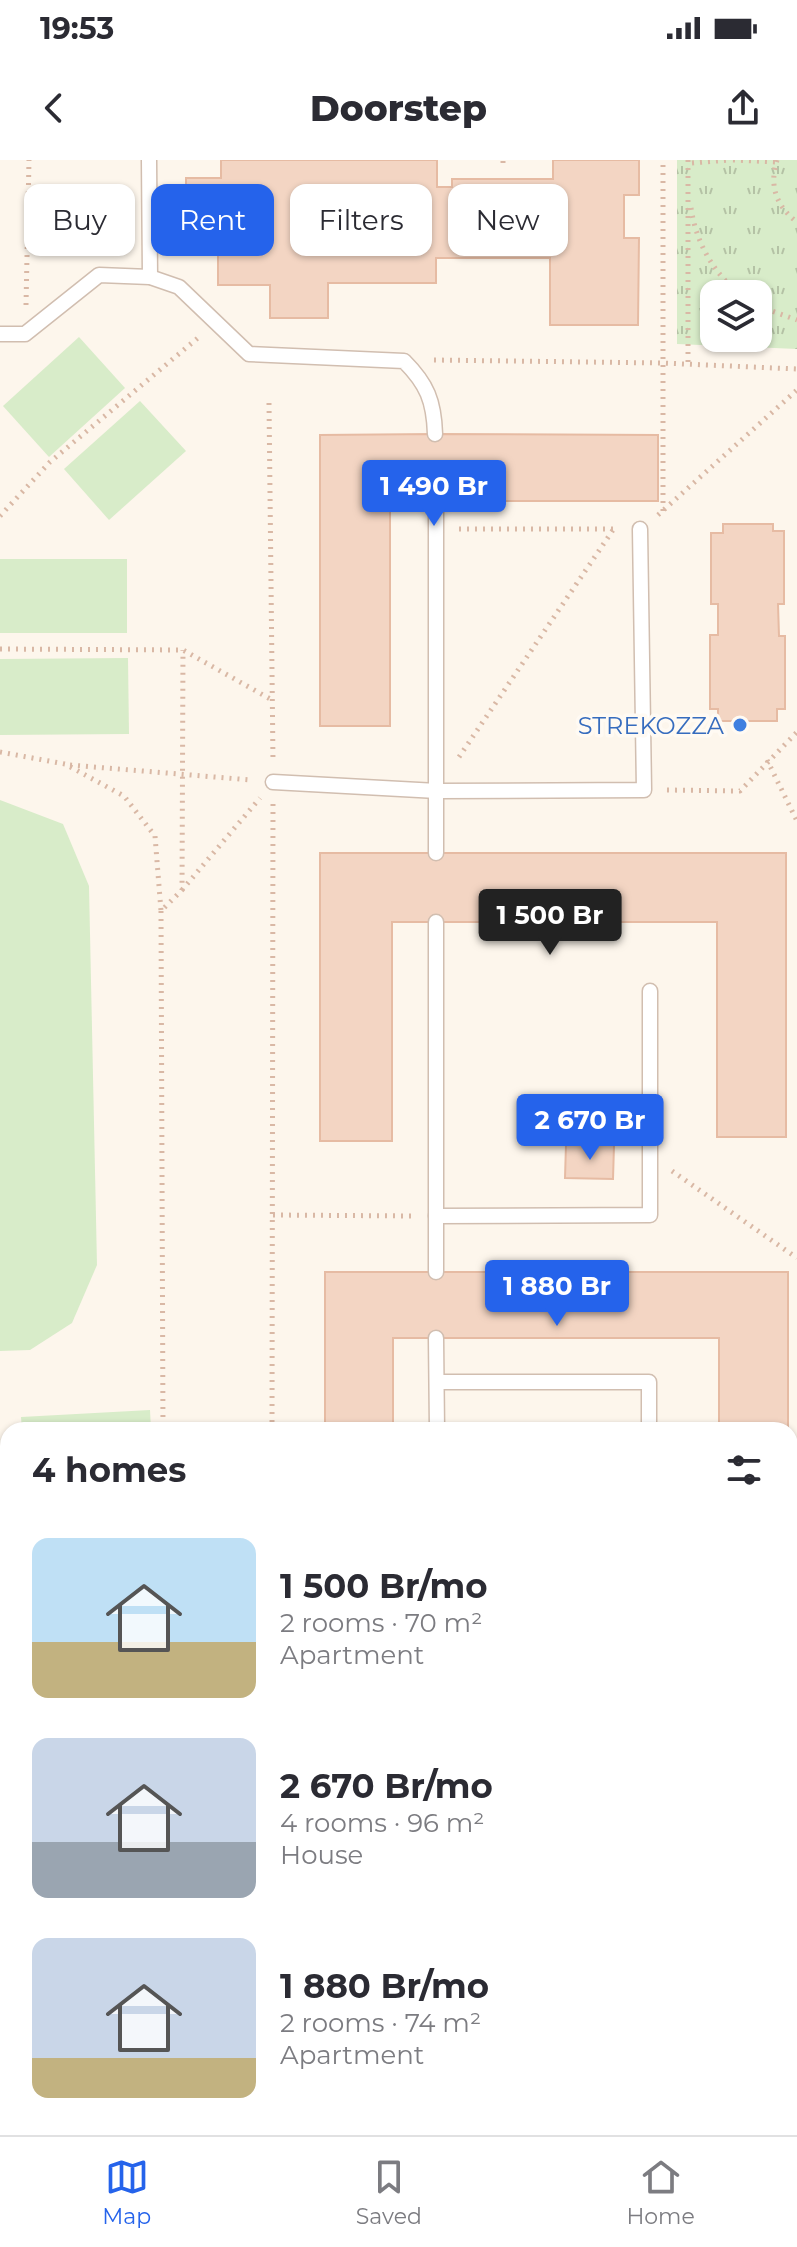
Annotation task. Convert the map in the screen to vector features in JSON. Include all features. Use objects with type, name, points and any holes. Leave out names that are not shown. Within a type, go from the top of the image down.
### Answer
[{"type":"lane","points":[[149,160],[150,277]]},
{"type":"lane","points":[[0,334],[25,334],[99,275],[150,277],[179,287],[249,354],[404,361],[420,377],[435,408],[435,434]]},
{"type":"lane","points":[[436,501],[436,853]]},
{"type":"lane","points":[[273,782],[437,791],[644,790],[640,529]]},
{"type":"lane","points":[[436,922],[436,1272]]},
{"type":"lane","points":[[436,1216],[650,1215],[650,991]]},
{"type":"lane","points":[[436,1338],[437,1422]]},
{"type":"lane","points":[[438,1382],[649,1382],[649,1422]]},
{"type":"path","points":[[25,334],[29,160]]},
{"type":"path","points":[[663,160],[663,511]]},
{"type":"path","points":[[688,364],[688,183],[691,161],[777,161],[774,190],[779,203],[797,222]]},
{"type":"path","points":[[688,183],[693,221],[699,239],[725,280]]},
{"type":"path","points":[[772,311],[797,320]]},
{"type":"path","points":[[0,516],[50,462],[216,323]]},
{"type":"path","points":[[404,361],[662,363],[797,369]]},
{"type":"path","points":[[436,529],[640,529],[797,390]]},
{"type":"path","points":[[269,403],[273,701],[272,1422]]},
{"type":"path","points":[[437,791],[613,529]]},
{"type":"path","points":[[0,649],[183,650],[273,701]]},
{"type":"path","points":[[182,890],[183,650]]},
{"type":"path","points":[[644,790],[740,791],[797,732]]},
{"type":"path","points":[[0,752],[65,764],[273,782]]},
{"type":"path","points":[[767,760],[797,821]]},
{"type":"path","points":[[65,764],[124,796],[155,836],[161,911],[163,1422]]},
{"type":"path","points":[[161,911],[273,782]]},
{"type":"path","points":[[651,1157],[797,1258]]},
{"type":"path","points":[[273,1215],[436,1216]]},
{"type":"green space","points":[[677,160],[797,160],[797,349],[772,348],[772,280],[700,280],[700,345],[677,344]]},
{"type":"green space","points":[[79,337],[125,388],[49,457],[3,406]]},
{"type":"green space","points":[[140,401],[186,451],[109,520],[64,469]]},
{"type":"green space","points":[[0,559],[127,559],[127,633],[0,633]]},
{"type":"green space","points":[[128,658],[129,734],[0,735],[0,659]]},
{"type":"green space","points":[[0,800],[63,824],[89,886],[97,1265],[72,1323],[30,1350],[0,1351]]},
{"type":"green space","points":[[150,1410],[151,1422],[21,1422],[21,1417]]},
{"type":"building","points":[[221,160],[437,160],[437,187],[448,187],[448,256],[568,256],[568,184],[452,184],[452,179],[553,179],[553,160],[639,160],[639,195],[624,195],[624,238],[639,238],[638,325],[550,325],[550,258],[436,258],[436,283],[328,283],[328,318],[270,318],[270,285],[218,285],[218,256],[274,256],[274,184],[186,184],[186,178],[221,178]]},
{"type":"building","points":[[320,435],[658,435],[658,501],[390,501],[390,726],[320,726]]},
{"type":"building","points":[[723,524],[773,524],[773,531],[784,531],[784,604],[778,604],[779,636],[785,636],[785,709],[777,709],[777,721],[718,721],[718,709],[710,709],[710,635],[718,635],[718,604],[711,604],[711,533],[723,533]]},
{"type":"building","points":[[320,853],[786,853],[786,1137],[717,1137],[717,922],[392,922],[392,1141],[320,1141]]},
{"type":"building","points":[[566,1144],[614,1145],[613,1179],[565,1178]]},
{"type":"building","points":[[325,1272],[788,1272],[788,1422],[719,1422],[719,1338],[393,1338],[393,1422],[325,1422]]},
{"type":"place","name":"STREKOZZA","points":[[740,725]]}]
